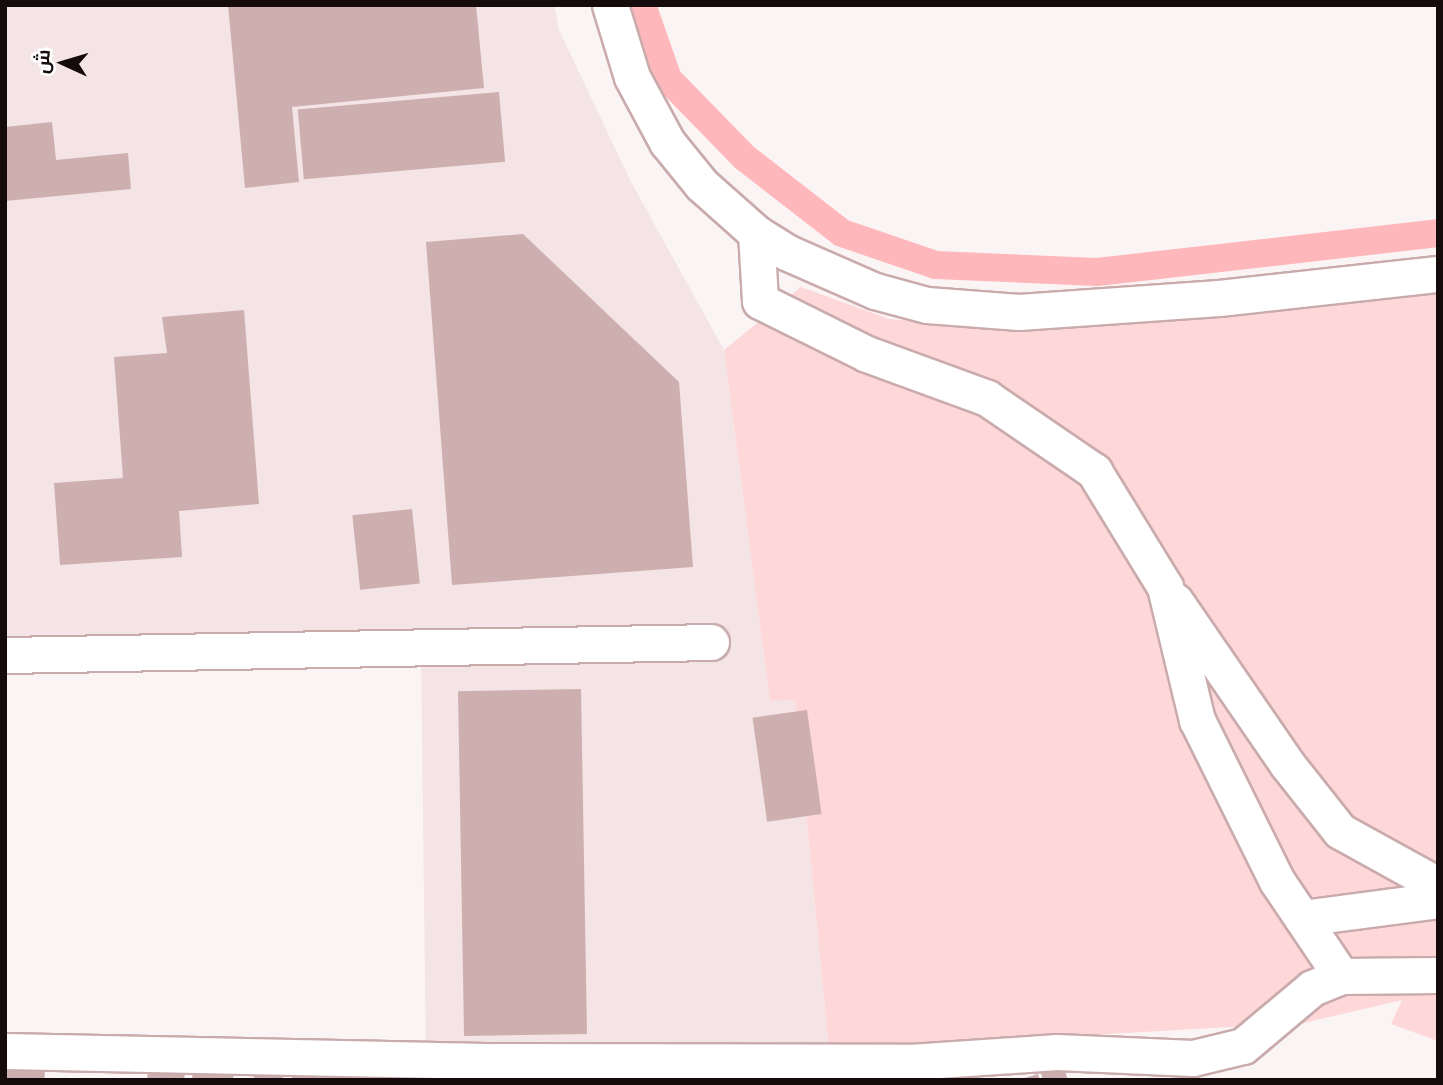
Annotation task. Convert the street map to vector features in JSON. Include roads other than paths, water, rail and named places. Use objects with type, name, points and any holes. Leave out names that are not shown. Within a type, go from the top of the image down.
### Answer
[{"type":"street","points":[[610,5],[632,77],[667,142],[702,185],[756,233],[833,276],[875,291],[927,304],[973,309],[1108,308],[1438,274]]},
{"type":"street","points":[[756,233],[760,301],[867,354],[987,398],[1094,471],[1165,587],[1287,764],[1340,831],[1438,884]]},
{"type":"street","points":[[1165,587],[1197,720],[1277,881],[1341,976]]},
{"type":"street","points":[[5,655],[710,642]]},
{"type":"street","points":[[1302,918],[1438,900]]},
{"type":"street","points":[[5,1051],[827,1071],[985,1068],[1057,1052],[1193,1058],[1219,1054],[1252,1040],[1312,988],[1341,976],[1438,975]]},
{"type":"waterway","points":[[642,5],[668,79],[744,157],[842,233],[936,265],[1097,272],[1438,233]]}]
